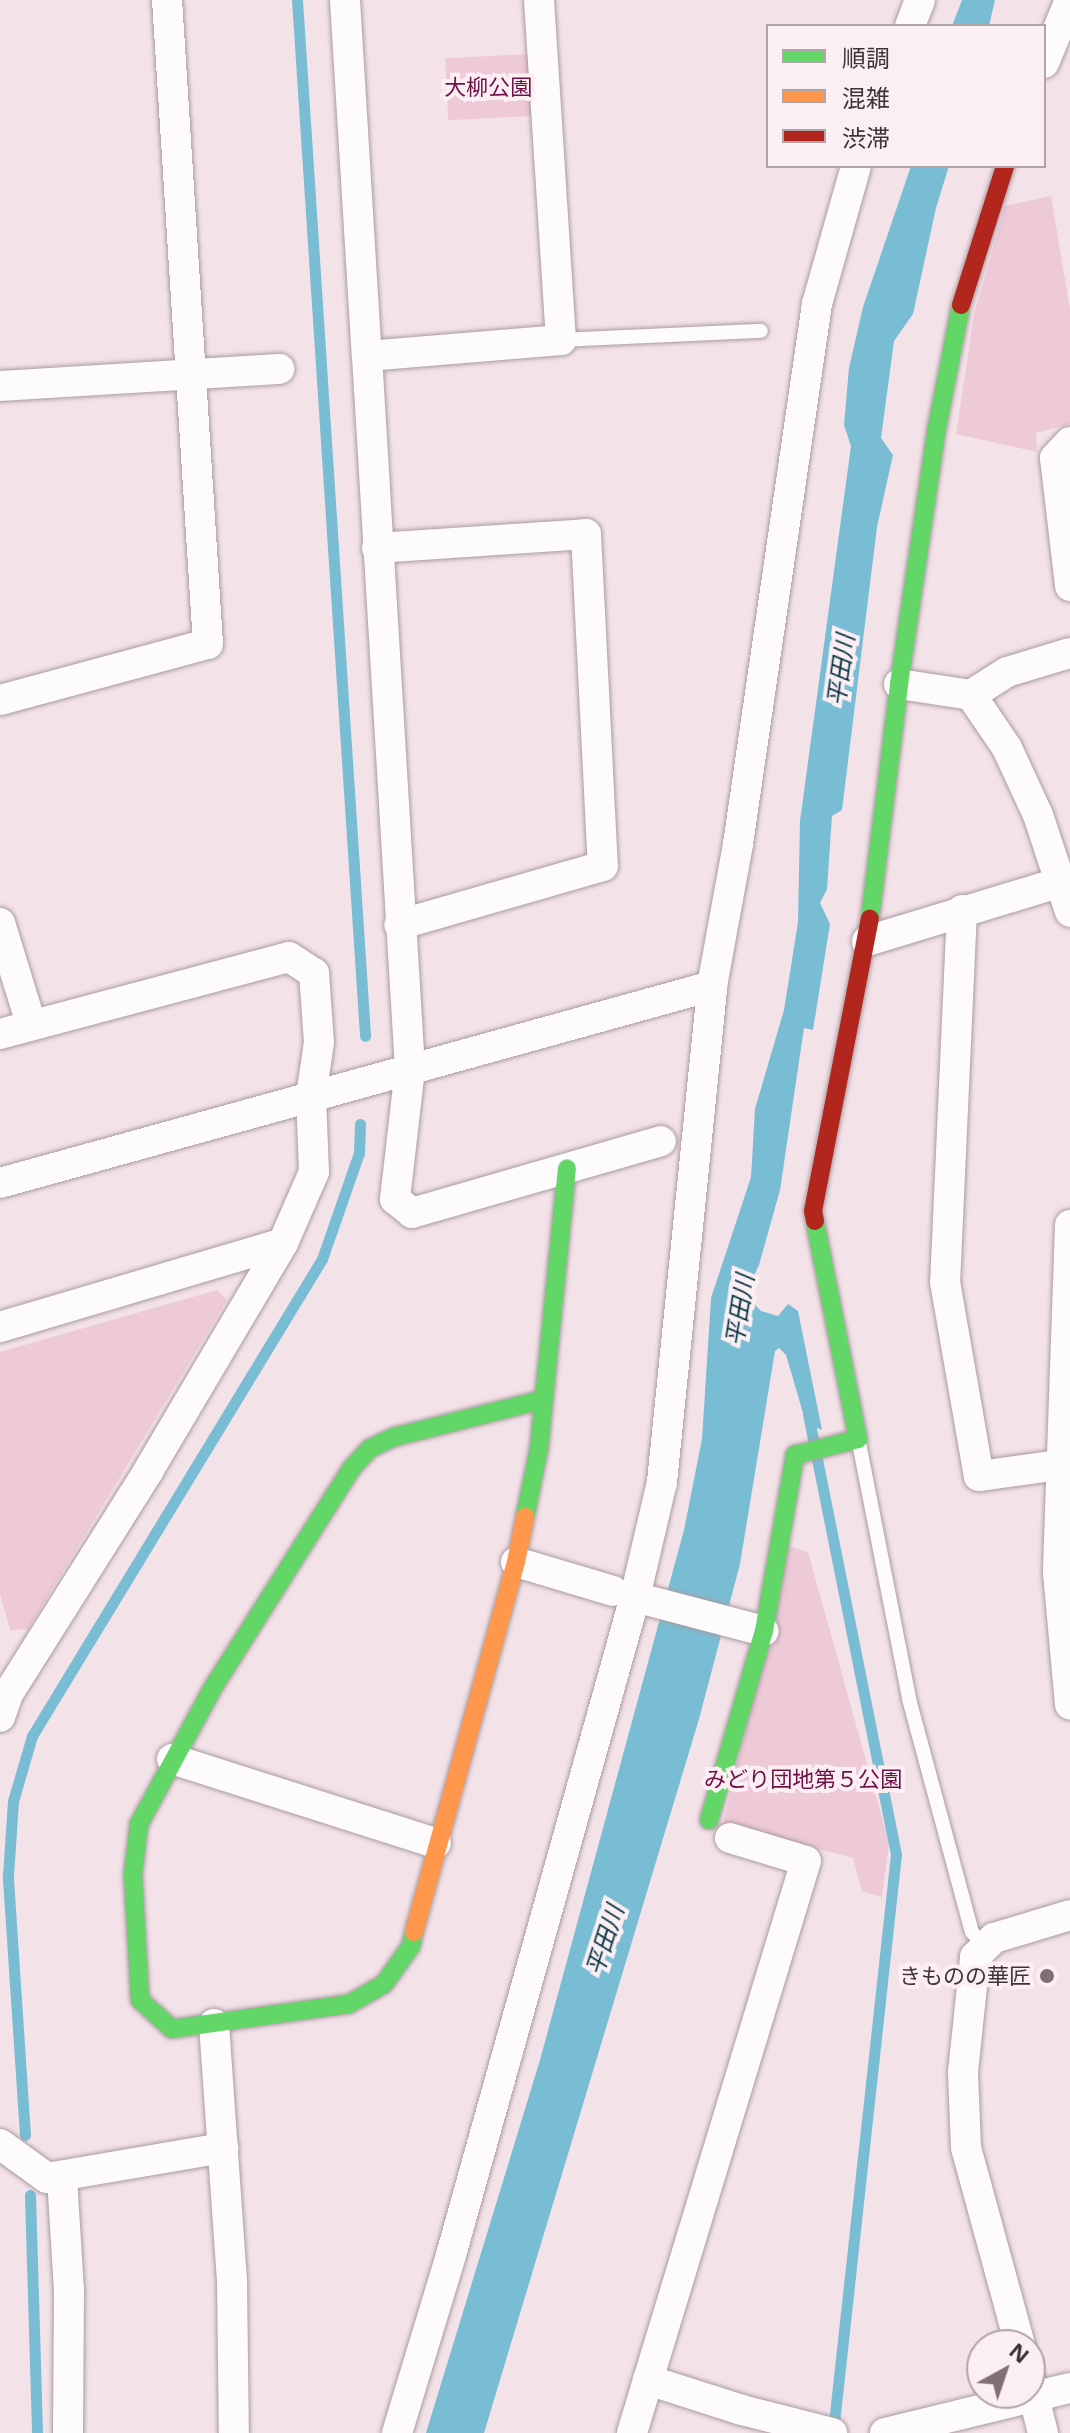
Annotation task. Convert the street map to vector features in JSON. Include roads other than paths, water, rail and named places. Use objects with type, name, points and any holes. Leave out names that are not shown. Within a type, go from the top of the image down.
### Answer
[{"type":"street","points":[[0,700],[208,644],[167,0]]},
{"type":"street","points":[[345,0],[410,1069],[395,1199],[412,1213],[661,1141]]},
{"type":"street","points":[[367,356],[561,340],[539,0]]},
{"type":"street","points":[[911,24],[920,0]]},
{"type":"street","points":[[1046,58],[1070,0]]},
{"type":"street","points":[[397,2433],[451,2255],[662,1482],[712,986],[738,844],[817,304],[855,168]]},
{"type":"street","points":[[632,2433],[806,1861],[719,1829],[754,1629],[795,1455],[849,1442],[813,1211],[867,941],[899,684],[937,427],[961,303],[1004,168]]},
{"type":"street","points":[[0,386],[279,369]]},
{"type":"street","points":[[1070,442],[1055,458],[1070,586]]},
{"type":"street","points":[[377,548],[586,534],[603,866],[399,925]]},
{"type":"street","points":[[899,684],[971,695],[1007,672],[1070,653]]},
{"type":"street","points":[[971,695],[1007,748],[1038,815],[1070,912]]},
{"type":"street","points":[[867,941],[1061,882]]},
{"type":"street","points":[[962,910],[945,1282],[979,1476],[1059,1465]]},
{"type":"street","points":[[0,923],[31,1024]]},
{"type":"street","points":[[0,1034],[289,957],[314,973],[319,1042],[311,1097],[314,1172],[283,1243],[4,1706]]},
{"type":"street","points":[[0,1183],[712,986]]},
{"type":"street","points":[[541,1400],[394,1437],[369,1449],[352,1468],[172,1759],[139,1824],[133,1874],[140,2000],[172,2029],[349,2004],[384,1984],[411,1946],[436,1843],[516,1562],[539,1448],[541,1400],[567,1168]]},
{"type":"street","points":[[1070,1225],[1067,1361],[1059,1465],[1058,1573],[1070,1704]]},
{"type":"street","points":[[0,1327],[283,1243]]},
{"type":"street","points":[[516,1562],[754,1629]]},
{"type":"street","points":[[0,1664],[4,1706]]},
{"type":"street","points":[[172,1759],[436,1843]]},
{"type":"street","points":[[1016,2329],[966,2148],[963,2072],[975,1957],[994,1938],[1070,1915]]},
{"type":"street","points":[[214,2024],[232,2280],[234,2433]]},
{"type":"street","points":[[0,2144],[47,2178],[223,2148]]},
{"type":"street","points":[[62,2177],[69,2290],[68,2433]]},
{"type":"street","points":[[648,2380],[739,2422],[827,2432]]},
{"type":"street","points":[[1046,2388],[1070,2388]]},
{"type":"street","points":[[881,2433],[966,2408]]},
{"type":"street","points":[[1037,2409],[1043,2433]]},
{"type":"lane","points":[[561,340],[761,331]]},
{"type":"lane","points":[[849,1442],[909,1699],[972,1932],[985,1947]]},
{"type":"water","points":[[962,0],[995,0],[989,24],[953,24]]},
{"type":"water","name":"平田川","points":[[910,168],[948,168],[936,208],[913,314],[894,341],[881,438],[893,455],[877,527],[842,810],[832,816],[827,889],[820,903],[830,924],[813,1030],[804,1028],[780,1190],[759,1265],[745,1295],[761,1311],[778,1316],[788,1304],[798,1311],[822,1430],[806,1423],[786,1355],[779,1348],[775,1351],[740,1564],[699,1719],[484,2433],[426,2433],[540,2060],[684,1530],[702,1439],[711,1298],[751,1177],[755,1109],[784,1010],[798,922],[800,821],[851,446],[844,425],[849,368],[863,307]]},
{"type":"waterway","points":[[297,0],[365,1036]]},
{"type":"waterway","points":[[25,2135],[8,1876],[13,1801],[32,1736],[322,1259],[359,1153],[360,1124]]},
{"type":"waterway","points":[[808,1414],[896,1854],[833,2432]]},
{"type":"waterway","points":[[30,2195],[37,2433]]},
{"type":"place","name":"きものの華匠","points":[[1047,1976]]},
{"type":"park label","name":"大柳公園","points":[[488,87]]},
{"type":"park label","name":"みどり団地第５公園","points":[[803,1779]]}]
